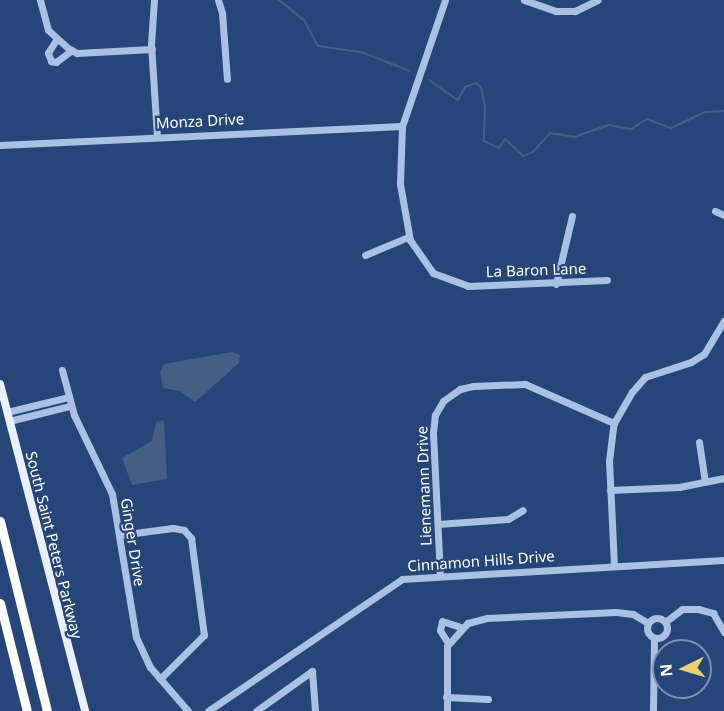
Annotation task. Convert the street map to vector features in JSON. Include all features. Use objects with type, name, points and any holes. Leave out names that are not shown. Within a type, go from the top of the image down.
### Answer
[{"type":"highway","points":[[0,520],[47,711]]},
{"type":"highway","points":[[0,603],[27,711]]},
{"type":"main road","name":"South Saint Peters Parkway","points":[[0,384],[85,711]]},
{"type":"street","points":[[40,0],[48,30],[56,40],[72,50],[152,49]]},
{"type":"street","points":[[154,0],[152,49],[157,136]]},
{"type":"street","points":[[218,0],[222,13],[227,79]]},
{"type":"street","name":"La Baron Lane","points":[[445,0],[402,126],[400,183],[408,237],[434,273],[468,286],[607,280]]},
{"type":"street","points":[[524,0],[556,11],[575,11],[597,0]]},
{"type":"street","points":[[56,40],[48,53],[51,61],[56,62],[72,50]]},
{"type":"street","name":"Monza Drive","points":[[0,145],[402,126]]},
{"type":"street","points":[[715,211],[724,215]]},
{"type":"street","points":[[556,284],[572,216]]},
{"type":"street","points":[[365,255],[408,237]]},
{"type":"street","points":[[614,566],[610,438],[614,423],[632,392],[645,378],[691,362],[721,339],[724,321]]},
{"type":"street","name":"Ginger Drive","points":[[62,370],[70,406],[108,482],[120,535],[134,630],[146,662],[188,711]]},
{"type":"street","name":"Lienemann Drive","points":[[440,576],[435,415],[443,401],[460,389],[536,386],[614,423]]},
{"type":"street","points":[[8,416],[69,398]]},
{"type":"street","points":[[8,416],[70,406]]},
{"type":"street","points":[[699,442],[705,482]]},
{"type":"street","points":[[610,490],[705,482],[724,478]]},
{"type":"street","points":[[438,524],[507,519],[523,510]]},
{"type":"street","points":[[120,535],[177,528],[191,538],[204,635],[160,679]]},
{"type":"street","name":"Cinnamon Hills Drive","points":[[208,711],[402,579],[724,560]]},
{"type":"street","points":[[665,622],[682,609],[698,609],[713,613],[724,632]]},
{"type":"street","points":[[448,644],[460,627],[487,618],[616,612],[633,614],[648,623]]},
{"type":"street","points":[[654,638],[646,632],[648,623],[657,618],[665,622]]},
{"type":"street","points":[[447,711],[448,644],[440,630],[442,621],[460,627]]},
{"type":"street","points":[[654,638],[666,633],[665,622]]},
{"type":"street","points":[[653,711],[654,638]]},
{"type":"street","points":[[256,711],[312,671],[315,711]]},
{"type":"street","points":[[446,697],[488,699]]},
{"type":"water","points":[[232,352],[240,355],[239,363],[195,402],[180,391],[163,388],[160,372],[164,364]]},
{"type":"water","points":[[164,420],[167,479],[132,485],[122,458],[152,441],[156,422]]},
{"type":"waterway","points":[[279,0],[304,20],[318,46],[361,52],[410,71]]},
{"type":"waterway","points":[[429,80],[458,100],[465,87],[476,83],[481,87],[485,106],[484,141],[499,148],[505,139],[523,156],[533,152],[550,133],[574,137],[608,125],[631,129],[647,119],[671,128],[706,112],[724,111]]}]
